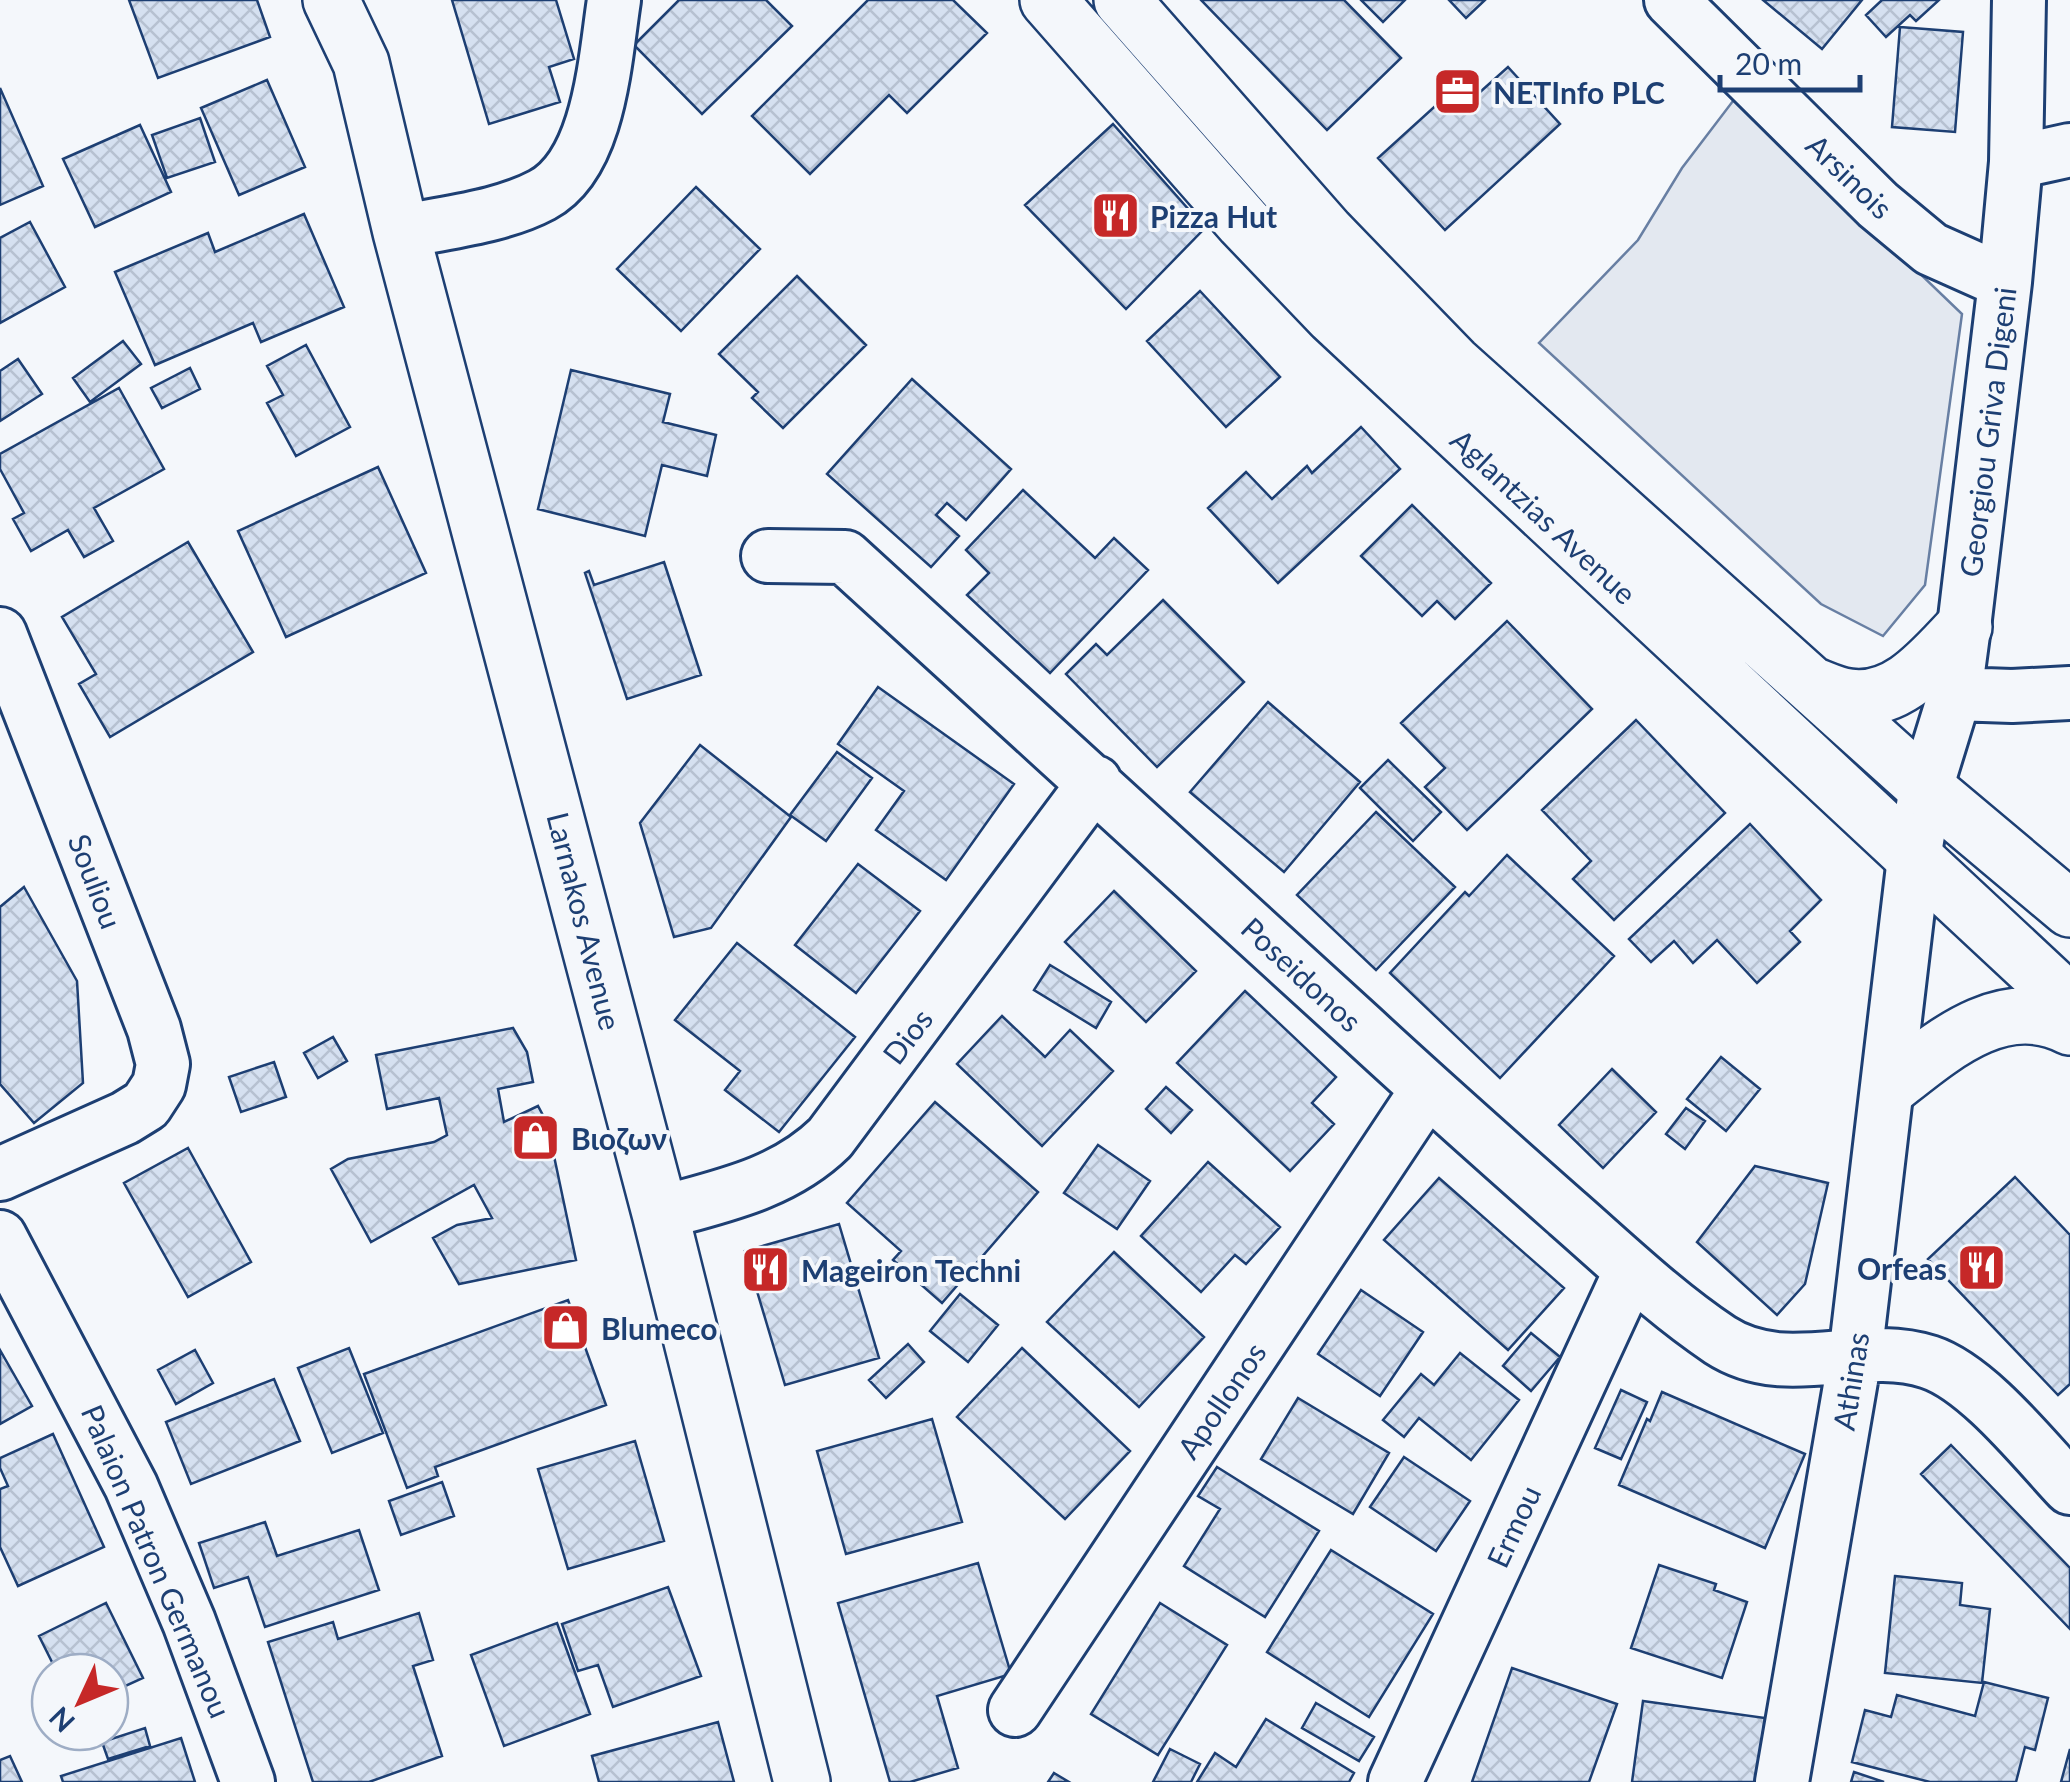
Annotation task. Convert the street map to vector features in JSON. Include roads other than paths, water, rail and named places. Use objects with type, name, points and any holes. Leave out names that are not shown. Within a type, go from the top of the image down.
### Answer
[{"type":"main road","name":"Larnakos Avenue","points":[[331,0],[361,63],[401,232],[660,1214],[802,1782]]},
{"type":"main road","name":"Larnakos Avenue","points":[[360,0],[361,63]]},
{"type":"main road","name":"Aglantzias Avenue","points":[[1048,0],[1243,222],[1332,316],[2070,1002]]},
{"type":"main road","name":"Aglantzias Avenue","points":[[1122,0],[1327,233],[1453,362],[1926,788],[2070,910]]},
{"type":"main road","points":[[1812,685],[1848,697],[1886,696],[1932,660],[1964,626]]},
{"type":"main road","points":[[1890,1087],[1959,1034],[1996,1021],[2035,1014],[2070,1027]]},
{"type":"street","points":[[401,232],[496,211],[542,195],[563,179],[580,157],[589,135],[614,0]]},
{"type":"street","name":"Arsinois","points":[[1671,0],[1878,205],[1930,249],[2005,282]]},
{"type":"street","name":"Georgiou Griva Digeni","points":[[1914,858],[1926,788],[1956,694],[2016,162],[2019,0]]},
{"type":"street","points":[[2016,162],[2070,150]]},
{"type":"street","name":"Poseidonos","points":[[768,556],[845,558],[1096,782],[1427,1090],[1631,1270],[1720,1340],[1746,1354],[1795,1362],[1855,1356],[1914,1358],[1949,1372],[1999,1412],[2070,1488]]},
{"type":"street","name":"Souliou","points":[[0,634],[154,1028],[164,1064],[146,1105],[126,1118],[0,1174]]},
{"type":"street","points":[[1956,694],[2070,693]]},
{"type":"street","name":"Dios","points":[[660,1214],[754,1186],[808,1158],[830,1138],[1096,782]]},
{"type":"street","name":"Athinas","points":[[1782,1782],[1855,1356],[1890,1087],[1914,858]]},
{"type":"street","name":"Apollonos","points":[[1015,1710],[1427,1090]]},
{"type":"street","name":"Palaion Patron Germanou","points":[[0,1237],[131,1486],[189,1622],[248,1782]]},
{"type":"street","name":"Ermou","points":[[1395,1782],[1631,1270]]},
{"type":"place","name":"NETInfo PLC","points":[[1458,92]]},
{"type":"place","name":"Pizza Hut","points":[[1115,216]]},
{"type":"place","name":"Βιοζων","points":[[536,1138]]},
{"type":"place","name":"Orfeas","points":[[1982,1268]]},
{"type":"place","name":"Mageiron Techni","points":[[766,1270]]},
{"type":"place","name":"Blumeco","points":[[566,1328]]}]
